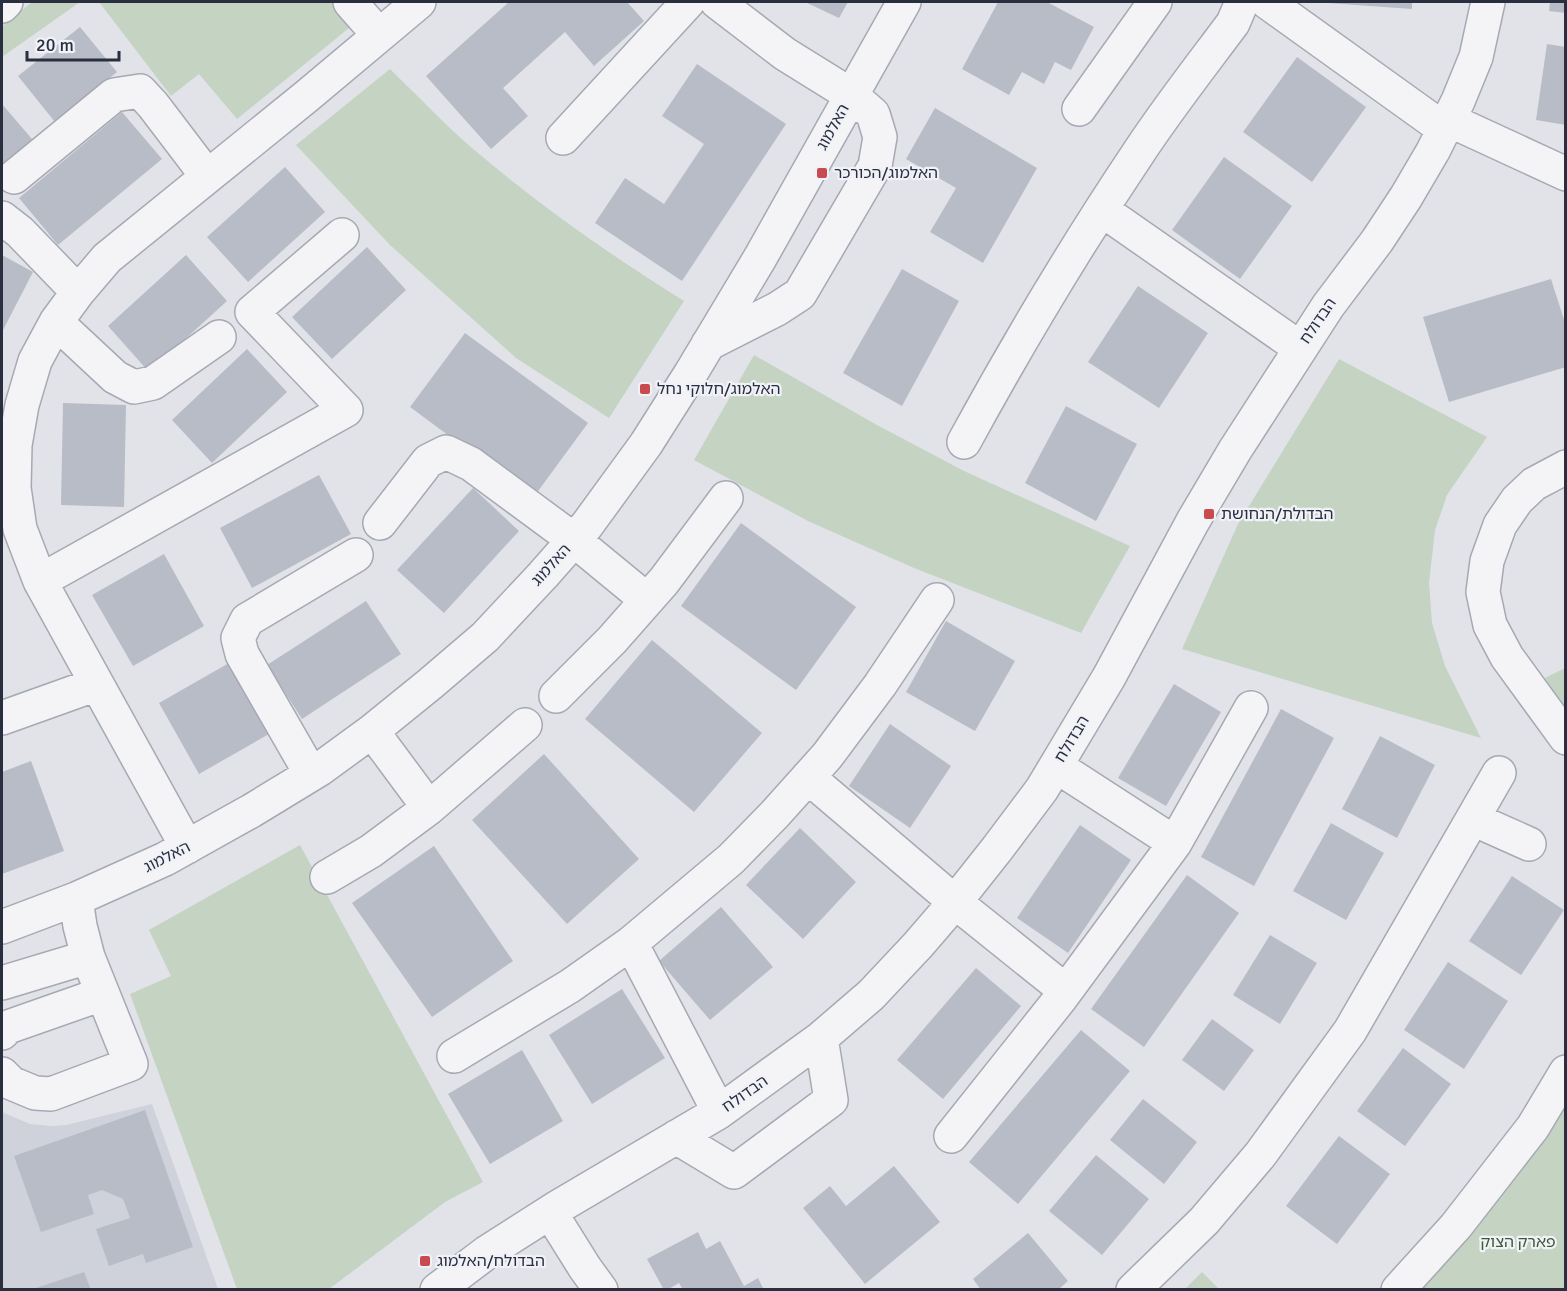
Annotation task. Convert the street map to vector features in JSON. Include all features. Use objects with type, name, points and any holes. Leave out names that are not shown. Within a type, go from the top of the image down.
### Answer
[{"type":"street","points":[[2,6],[6,2]]},
{"type":"street","points":[[350,2],[379,35]]},
{"type":"street","points":[[187,847],[40,581],[20,529],[14,488],[15,445],[12,404],[56,322],[107,258],[419,2]]},
{"type":"street","points":[[563,138],[688,2]]},
{"type":"street","points":[[708,344],[777,309],[800,294],[874,166],[880,136],[873,114],[851,95],[784,54],[717,2]]},
{"type":"street","name":"האלמוג","points":[[2,927],[76,899],[165,859],[251,811],[311,774],[372,731],[485,637],[587,525],[646,444],[760,258],[904,2]]},
{"type":"street","points":[[1079,109],[1155,2]]},
{"type":"street","points":[[964,442],[1011,357],[1102,210],[1140,151],[1233,22],[1242,2]]},
{"type":"street","points":[[1267,2],[1447,124],[1566,174]]},
{"type":"street","name":"הבדולח","points":[[437,1290],[486,1253],[550,1212],[719,1112],[821,1038],[871,995],[955,902],[1042,789],[1109,677],[1193,521],[1235,450],[1328,306],[1377,241],[1433,151],[1458,101],[1476,57],[1488,2]]},
{"type":"street","points":[[14,177],[114,95],[140,91],[207,176]]},
{"type":"street","points":[[1102,210],[1300,348]]},
{"type":"street","points":[[2,218],[20,231],[78,292]]},
{"type":"street","points":[[40,581],[346,410],[252,312],[342,235]]},
{"type":"street","points":[[56,322],[116,376],[134,387],[153,383],[219,337]]},
{"type":"street","points":[[380,523],[428,461],[446,452],[471,465],[574,540],[647,600]]},
{"type":"street","points":[[1566,467],[1534,484],[1517,501],[1500,525],[1487,561],[1482,592],[1490,625],[1507,657],[1566,738]]},
{"type":"street","points":[[556,696],[612,640],[664,581],[726,498]]},
{"type":"street","points":[[311,774],[242,654],[238,638],[247,620],[356,555]]},
{"type":"street","points":[[454,1056],[570,986],[630,943],[731,859],[827,756],[880,685],[937,600]]},
{"type":"street","points":[[2,718],[97,684]]},
{"type":"street","points":[[951,1137],[1066,991],[1175,843],[1251,708]]},
{"type":"street","points":[[327,877],[371,851],[429,808],[525,725]]},
{"type":"street","points":[[372,731],[429,808]]},
{"type":"street","points":[[1056,766],[1175,843]]},
{"type":"street","points":[[1133,1290],[1204,1221],[1260,1155],[1315,1081],[1350,1031],[1499,773]]},
{"type":"street","points":[[807,777],[955,902],[1066,991]]},
{"type":"street","points":[[1473,819],[1529,844]]},
{"type":"street","points":[[2,1074],[11,1083],[35,1093],[51,1094],[131,1064],[88,957],[76,899]]},
{"type":"street","points":[[630,943],[719,1112]]},
{"type":"street","points":[[2,983],[88,957]]},
{"type":"street","points":[[2,1034],[8,1028],[102,994]]},
{"type":"street","points":[[676,1137],[734,1172],[831,1100],[821,1038]]},
{"type":"street","points":[[1398,1290],[1456,1226],[1533,1127],[1566,1072]]},
{"type":"street","points":[[550,1212],[601,1290]]},
{"type":"shaded area","points":[[152,1104],[218,1289],[2,1289],[2,1112],[30,1124],[52,1126],[66,1125]]},
{"type":"green space","points":[[32,2],[80,2],[2,57],[2,26]]},
{"type":"green space","points":[[99,2],[336,2],[354,24],[237,119],[199,74],[171,96]]},
{"type":"green space","points":[[390,69],[462,139],[497,169],[602,247],[684,301],[609,418],[516,358],[390,245],[296,145]]},
{"type":"green space","points":[[754,355],[877,425],[964,471],[1130,546],[1081,633],[914,568],[808,521],[694,460]]},
{"type":"green space","points":[[1339,359],[1487,437],[1447,495],[1435,530],[1429,583],[1432,623],[1445,666],[1481,738],[1182,649],[1238,524]]},
{"type":"green space","points":[[1565,668],[1565,710],[1545,678]]},
{"type":"green space","points":[[300,845],[483,1182],[445,1202],[329,1289],[237,1289],[130,994],[171,976],[149,930]]},
{"type":"green space","name":"פארק הצוק","points":[[1565,1098],[1565,1289],[1417,1290]]},
{"type":"green space","points":[[1202,1272],[1219,1289],[1185,1289]]},
{"type":"building","points":[[509,2],[627,2],[644,21],[594,66],[565,32],[503,88],[528,116],[491,149],[426,76]]},
{"type":"building","points":[[805,2],[848,2],[839,18]]},
{"type":"building","points":[[998,2],[1047,2],[1094,27],[1071,70],[1055,62],[1044,84],[1022,72],[1009,95],[962,69]]},
{"type":"building","points":[[1412,2],[1412,9],[1328,3]]},
{"type":"building","points":[[1550,2],[1566,2],[1566,13],[1549,11]]},
{"type":"building","points":[[80,27],[117,72],[55,122],[18,76]]},
{"type":"building","points":[[1547,44],[1566,47],[1566,125],[1536,120]]},
{"type":"building","points":[[1297,57],[1366,107],[1312,182],[1243,132]]},
{"type":"building","points":[[697,64],[786,124],[682,281],[595,223],[625,178],[664,204],[704,144],[662,116]]},
{"type":"building","points":[[2,104],[32,139],[2,166]]},
{"type":"building","points":[[935,108],[1037,168],[983,263],[930,232],[956,188],[906,159]]},
{"type":"building","points":[[122,112],[162,159],[58,245],[19,198]]},
{"type":"building","points":[[1224,157],[1292,206],[1240,279],[1172,230]]},
{"type":"building","points":[[285,167],[325,212],[248,282],[207,237]]},
{"type":"building","points":[[367,247],[406,290],[332,359],[292,317]]},
{"type":"building","points":[[2,255],[33,272],[2,332]]},
{"type":"building","points":[[186,255],[227,301],[149,372],[108,326]]},
{"type":"building","points":[[902,269],[959,301],[902,406],[843,373]]},
{"type":"building","points":[[1551,279],[1566,326],[1566,367],[1449,402],[1423,317]]},
{"type":"building","points":[[1138,286],[1208,333],[1159,408],[1088,362]]},
{"type":"building","points":[[465,333],[588,423],[533,498],[410,407]]},
{"type":"building","points":[[247,349],[287,392],[212,463],[172,420]]},
{"type":"building","points":[[63,403],[126,405],[124,507],[61,505]]},
{"type":"building","points":[[1066,406],[1137,444],[1096,521],[1025,483]]},
{"type":"building","points":[[319,475],[351,534],[252,588],[220,528]]},
{"type":"building","points":[[473,488],[519,531],[444,613],[397,570]]},
{"type":"building","points":[[741,523],[856,607],[796,690],[681,606]]},
{"type":"building","points":[[164,554],[204,626],[133,666],[92,595]]},
{"type":"building","points":[[366,601],[401,654],[302,719],[267,665]]},
{"type":"building","points":[[946,621],[1015,661],[975,731],[906,692]]},
{"type":"building","points":[[652,640],[762,733],[694,812],[585,719]]},
{"type":"building","points":[[229,663],[269,734],[199,774],[159,703]]},
{"type":"building","points":[[1174,684],[1221,712],[1166,806],[1118,778]]},
{"type":"building","points":[[1281,709],[1334,738],[1254,886],[1201,857]]},
{"type":"building","points":[[890,724],[951,766],[910,828],[849,786]]},
{"type":"building","points":[[1380,736],[1435,765],[1397,838],[1342,809]]},
{"type":"building","points":[[544,754],[639,859],[567,924],[472,820]]},
{"type":"building","points":[[31,761],[64,851],[2,874],[2,772]]},
{"type":"building","points":[[1331,823],[1384,853],[1346,920],[1293,891]]},
{"type":"building","points":[[1080,825],[1131,860],[1068,953],[1017,918]]},
{"type":"building","points":[[800,828],[856,882],[803,939],[746,885]]},
{"type":"building","points":[[434,846],[513,961],[432,1017],[352,903]]},
{"type":"building","points":[[1187,875],[1239,913],[1144,1047],[1091,1009]]},
{"type":"building","points":[[1512,876],[1564,910],[1521,975],[1469,941]]},
{"type":"building","points":[[721,907],[773,967],[710,1020],[659,961]]},
{"type":"building","points":[[1270,935],[1317,963],[1280,1024],[1233,995]]},
{"type":"building","points":[[1448,962],[1508,1001],[1464,1069],[1404,1030]]},
{"type":"building","points":[[976,968],[1021,1006],[943,1099],[897,1060]]},
{"type":"building","points":[[622,989],[665,1058],[592,1104],[549,1035]]},
{"type":"building","points":[[1212,1019],[1254,1050],[1224,1091],[1182,1060]]},
{"type":"building","points":[[1081,1030],[1130,1071],[1018,1204],[969,1162]]},
{"type":"building","points":[[1403,1048],[1451,1084],[1405,1146],[1357,1111]]},
{"type":"building","points":[[522,1050],[563,1121],[490,1164],[448,1094]]},
{"type":"building","points":[[1143,1099],[1197,1142],[1164,1184],[1110,1140]]},
{"type":"building","points":[[145,1110],[193,1247],[146,1263],[143,1254],[109,1266],[96,1229],[130,1218],[123,1199],[102,1190],[88,1195],[94,1214],[41,1232],[14,1156]]},
{"type":"building","points":[[1339,1136],[1390,1174],[1337,1244],[1286,1206]]},
{"type":"building","points":[[1096,1155],[1149,1199],[1102,1255],[1049,1211]]},
{"type":"building","points":[[894,1166],[940,1222],[865,1284],[803,1208],[830,1186],[846,1206]]},
{"type":"building","points":[[698,1232],[706,1249],[720,1241],[744,1286],[758,1278],[764,1290],[683,1290],[679,1283],[664,1290],[647,1259]]},
{"type":"building","points":[[1028,1233],[1068,1281],[1058,1290],[981,1290],[973,1279]]},
{"type":"building","points":[[84,1272],[91,1290],[33,1290],[33,1289]]},
{"type":"place","name":"האלמוג/הכורכר","points":[[822,173]]},
{"type":"place","name":"האלמוג/חלוקי נחל","points":[[645,389]]},
{"type":"place","name":"הבדולת/הנחושת","points":[[1209,514]]},
{"type":"place","name":"הבדולח/האלמוג","points":[[425,1261]]}]
